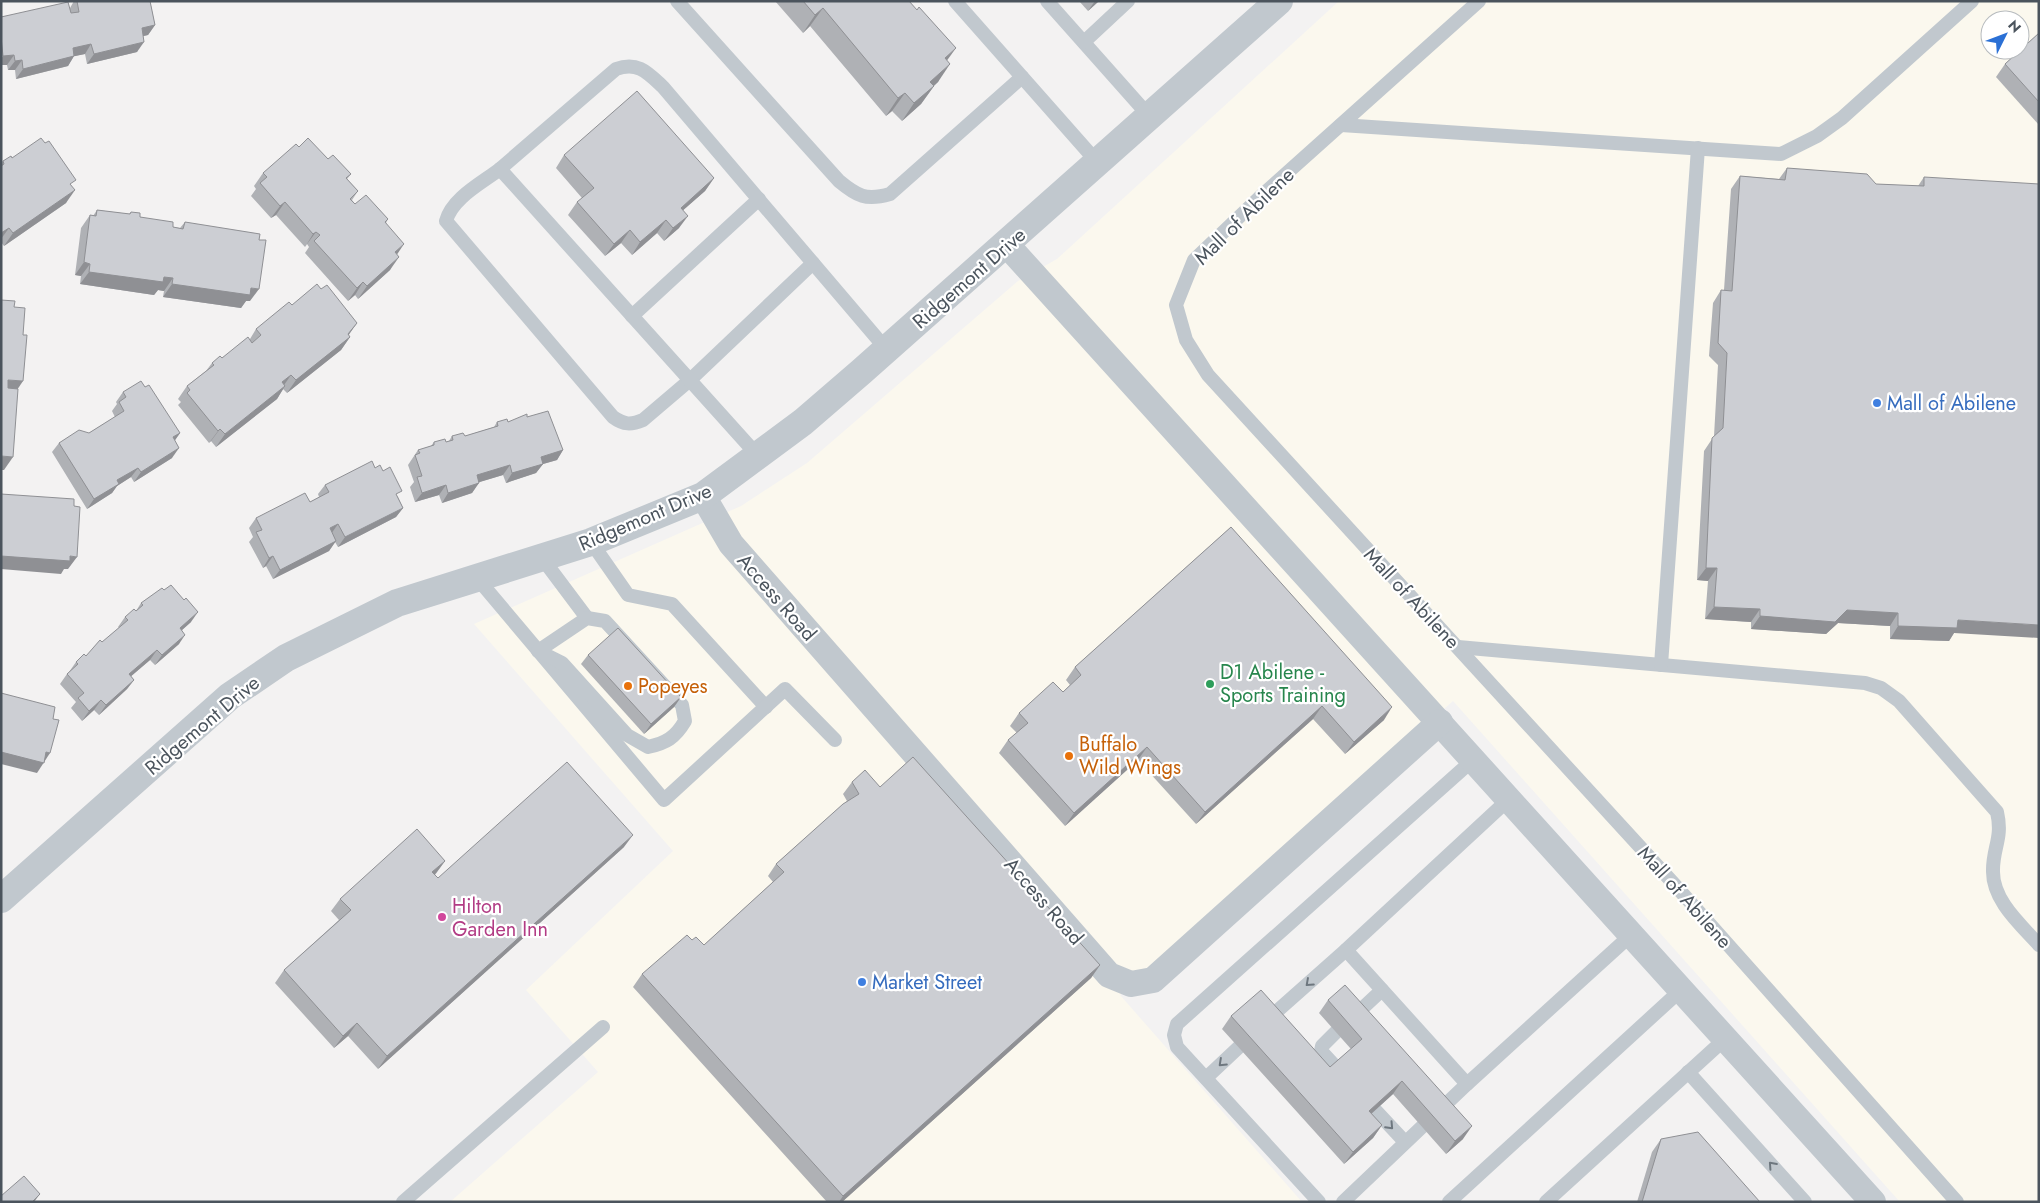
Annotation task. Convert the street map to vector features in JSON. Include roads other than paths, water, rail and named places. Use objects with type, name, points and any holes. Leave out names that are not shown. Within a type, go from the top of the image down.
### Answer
[{"type":"street","name":"Ridgemont Drive","points":[[1,899],[230,696],[286,658],[397,603],[591,542],[703,496],[759,457],[887,350],[1279,1]]},
{"type":"street","points":[[1006,245],[1474,759],[1631,936],[1726,1038],[1873,1202]]},
{"type":"street","name":"Access Road","points":[[703,496],[731,544],[744,559],[1109,975],[1131,984],[1153,980],[1440,722]]},
{"type":"lane","points":[[678,1],[839,181],[852,192],[866,198],[890,194],[1022,76]]},
{"type":"lane","points":[[955,1],[1098,163]]},
{"type":"lane","points":[[1047,1],[1150,116]]},
{"type":"lane","points":[[1084,42],[1128,1]]},
{"type":"lane","name":"Mall of Abilene","points":[[1480,1],[1194,260],[1176,305],[1186,340],[1208,375],[1692,904],[1958,1202]]},
{"type":"lane","points":[[1341,125],[1781,154],[1803,145],[1842,118],[1972,1]]},
{"type":"lane","points":[[813,263],[690,380],[643,420],[634,424],[622,424],[613,417],[446,221],[448,212],[456,204],[500,169],[616,69],[627,65],[640,68],[663,87],[759,200],[813,263],[887,350]]},
{"type":"lane","points":[[1661,665],[1698,148]]},
{"type":"lane","points":[[500,169],[759,457]]},
{"type":"lane","points":[[632,316],[759,200]]},
{"type":"lane","points":[[591,542],[628,595],[672,604],[766,707]]},
{"type":"lane","points":[[542,558],[587,618]]},
{"type":"lane","points":[[478,578],[664,800],[785,689],[835,740]]},
{"type":"lane","points":[[587,618],[605,621],[682,705],[685,721],[677,735],[664,743],[648,747],[627,735],[562,663],[538,651],[587,618]]},
{"type":"lane","points":[[1458,647],[1865,683],[1892,694],[1935,739],[1997,812],[2000,825],[1999,841],[1993,869],[1995,886],[2000,899],[2039,945]]},
{"type":"lane","points":[[1319,1202],[1177,1047],[1174,1035],[1177,1024],[1474,759]]},
{"type":"lane","points":[[1267,1020],[1346,950],[1509,799]]},
{"type":"lane","points":[[1343,1202],[1467,1084],[1631,936]]},
{"type":"lane","points":[[1346,950],[1467,1084]]},
{"type":"lane","points":[[1353,1017],[1382,990]]},
{"type":"lane","points":[[1449,1202],[1681,990]]},
{"type":"lane","points":[[403,1202],[603,1027]]},
{"type":"lane","points":[[1336,1032],[1322,1046],[1321,1051],[1405,1142]]},
{"type":"lane","points":[[1546,1202],[1726,1038]]},
{"type":"lane","points":[[1206,1078],[1239,1047]]},
{"type":"lane","points":[[1688,1072],[1804,1202]]},
{"type":"place","name":"Mall of Abilene","points":[[1877,403]]},
{"type":"place","name":"D1 Abilene - Sports Training","points":[[1210,684]]},
{"type":"place","name":"Popeyes","points":[[628,686]]},
{"type":"place","name":"Buffalo Wild Wings","points":[[1069,756]]},
{"type":"place","name":"Hilton Garden Inn","points":[[442,917]]},
{"type":"place","name":"Market Street","points":[[862,982]]}]
